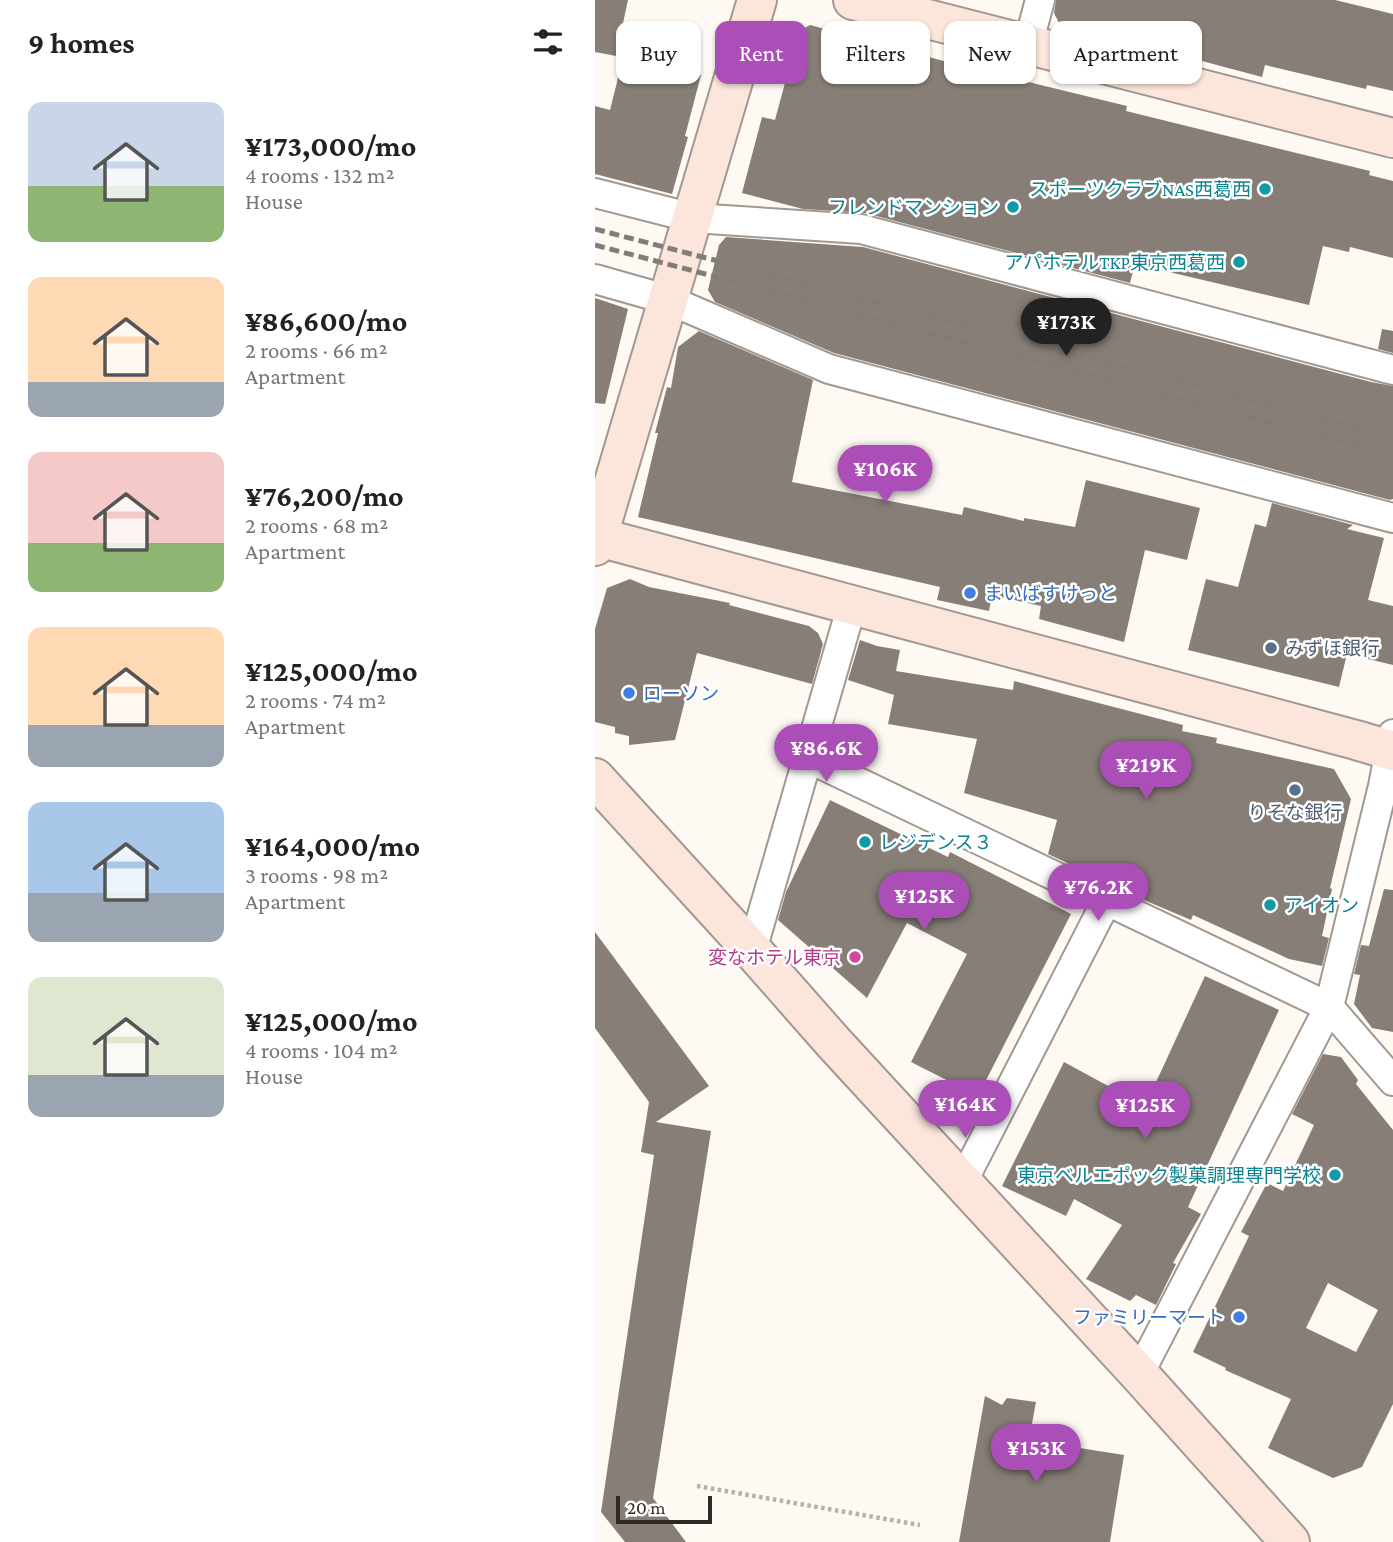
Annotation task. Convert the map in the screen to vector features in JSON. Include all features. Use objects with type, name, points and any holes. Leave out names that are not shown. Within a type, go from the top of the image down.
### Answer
[{"type":"street","points":[[757,0],[597,542],[1392,744],[1329,1007],[1139,1374]]},
{"type":"street","points":[[853,0],[944,23]]},
{"type":"street","points":[[1034,21],[1040,0]]},
{"type":"street","points":[[1036,47],[1393,138]]},
{"type":"street","points":[[595,193],[693,218],[862,229],[1393,370]]},
{"type":"street","points":[[595,279],[669,300],[829,369],[1393,518]]},
{"type":"street","points":[[752,950],[852,605]]},
{"type":"street","points":[[808,758],[1329,1007],[1393,1081]]},
{"type":"street","points":[[595,778],[1290,1542]]},
{"type":"street","points":[[963,1181],[1107,900]]},
{"type":"path","points":[[697,1486],[920,1525]]},
{"type":"building","points":[[595,0],[628,0],[624,21],[616,21],[616,56],[595,52]]},
{"type":"building","points":[[1056,0],[1335,0],[1393,14],[1393,91],[1367,85],[1366,89],[1265,65],[1262,77],[1202,61],[1202,21],[1058,21],[1054,13]]},
{"type":"building","points":[[807,27],[821,28],[821,84],[930,84],[930,57],[944,61],[944,84],[1036,84],[1127,106],[1126,111],[1370,171],[1369,175],[1393,181],[1393,258],[1350,247],[1349,252],[1323,246],[1309,305],[1135,264],[1130,283],[865,213],[803,209],[742,193],[762,117],[775,120],[785,84],[807,84]]},
{"type":"building","points":[[616,84],[699,84],[685,136],[688,137],[672,194],[595,174],[595,106],[610,110]]},
{"type":"building","points":[[726,237],[863,247],[1393,386],[1393,499],[834,353],[715,302],[708,290],[719,245]]},
{"type":"building","points":[[595,298],[628,309],[605,404],[595,403]]},
{"type":"building","points":[[1382,329],[1393,331],[1393,353],[1378,349]]},
{"type":"building","points":[[699,331],[813,380],[792,482],[962,515],[964,507],[1024,521],[1024,518],[1075,527],[1086,480],[1200,508],[1187,560],[1145,550],[1124,642],[1039,619],[1041,606],[992,595],[989,611],[937,600],[940,587],[638,517],[658,433],[655,433],[667,387],[671,388],[678,347]]},
{"type":"building","points":[[1272,503],[1353,525],[1347,529],[1384,538],[1368,600],[1393,606],[1393,665],[1347,654],[1339,687],[1188,650],[1206,579],[1238,587],[1255,524],[1266,527]]},
{"type":"building","points":[[630,579],[649,587],[730,603],[729,605],[809,626],[818,633],[823,644],[812,684],[697,653],[675,740],[629,745],[629,736],[615,733],[615,727],[595,722],[595,629],[607,588]]},
{"type":"building","points":[[860,640],[900,650],[896,671],[1013,690],[1014,681],[1183,725],[1182,731],[1217,738],[1216,743],[1334,769],[1351,799],[1330,888],[1332,889],[1322,936],[1329,938],[1322,966],[1289,959],[1193,915],[1191,920],[1144,900],[1148,885],[1082,870],[1048,854],[1057,820],[964,793],[977,739],[888,724],[894,695],[848,680]]},
{"type":"building","points":[[830,800],[948,857],[950,852],[1071,914],[978,1096],[911,1062],[967,954],[907,923],[867,998],[778,920],[786,892]]},
{"type":"building","points":[[1384,889],[1393,890],[1393,1032],[1372,1028],[1354,1004],[1360,975],[1354,974],[1361,945],[1369,946]]},
{"type":"building","points":[[595,932],[709,1086],[656,1122],[711,1131],[653,1498],[686,1542],[625,1542],[601,1512],[654,1155],[641,1152],[649,1102],[595,1028]]},
{"type":"building","points":[[1205,976],[1279,1010],[1188,1207],[1201,1214],[1173,1263],[1176,1264],[1156,1305],[1136,1295],[1130,1301],[1086,1279],[1122,1225],[1074,1199],[1066,1216],[1002,1186],[1064,1062],[1145,1106]]},
{"type":"building","points":[[1323,1054],[1341,1057],[1358,1080],[1356,1084],[1393,1130],[1393,1404],[1362,1467],[1333,1478],[1268,1448],[1291,1399],[1225,1370],[1226,1368],[1193,1352],[1249,1236],[1241,1232],[1267,1183],[1283,1191],[1314,1125],[1292,1114]],"holes":[[[1328,1283],[1378,1310],[1356,1352],[1306,1328]]]},
{"type":"building","points":[[985,1396],[1002,1405],[1007,1398],[1036,1402],[1029,1440],[1124,1455],[1110,1542],[959,1542]]},
{"type":"railway","points":[[595,229],[1393,437]]},
{"type":"railway","points":[[595,245],[1393,455]]},
{"type":"place","name":"スポーツクラブNAS西葛西","points":[[1265,189]]},
{"type":"place","name":"フレンドマンション","points":[[1013,207]]},
{"type":"place","name":"アパホテルTKP東京西葛西","points":[[1239,262]]},
{"type":"place","name":"まいばすけっと","points":[[970,593]]},
{"type":"place","name":"みずほ銀行","points":[[1271,648]]},
{"type":"place","name":"ローソン","points":[[629,693]]},
{"type":"place","name":"りそな銀行","points":[[1295,790]]},
{"type":"place","name":"レジデンス３","points":[[865,842]]},
{"type":"place","name":"アイオン","points":[[1270,905]]},
{"type":"place","name":"変なホテル東京","points":[[855,957]]},
{"type":"place","name":"東京ベルエポック製菓調理専門学校","points":[[1335,1175]]},
{"type":"place","name":"ファミリーマート","points":[[1239,1317]]}]
